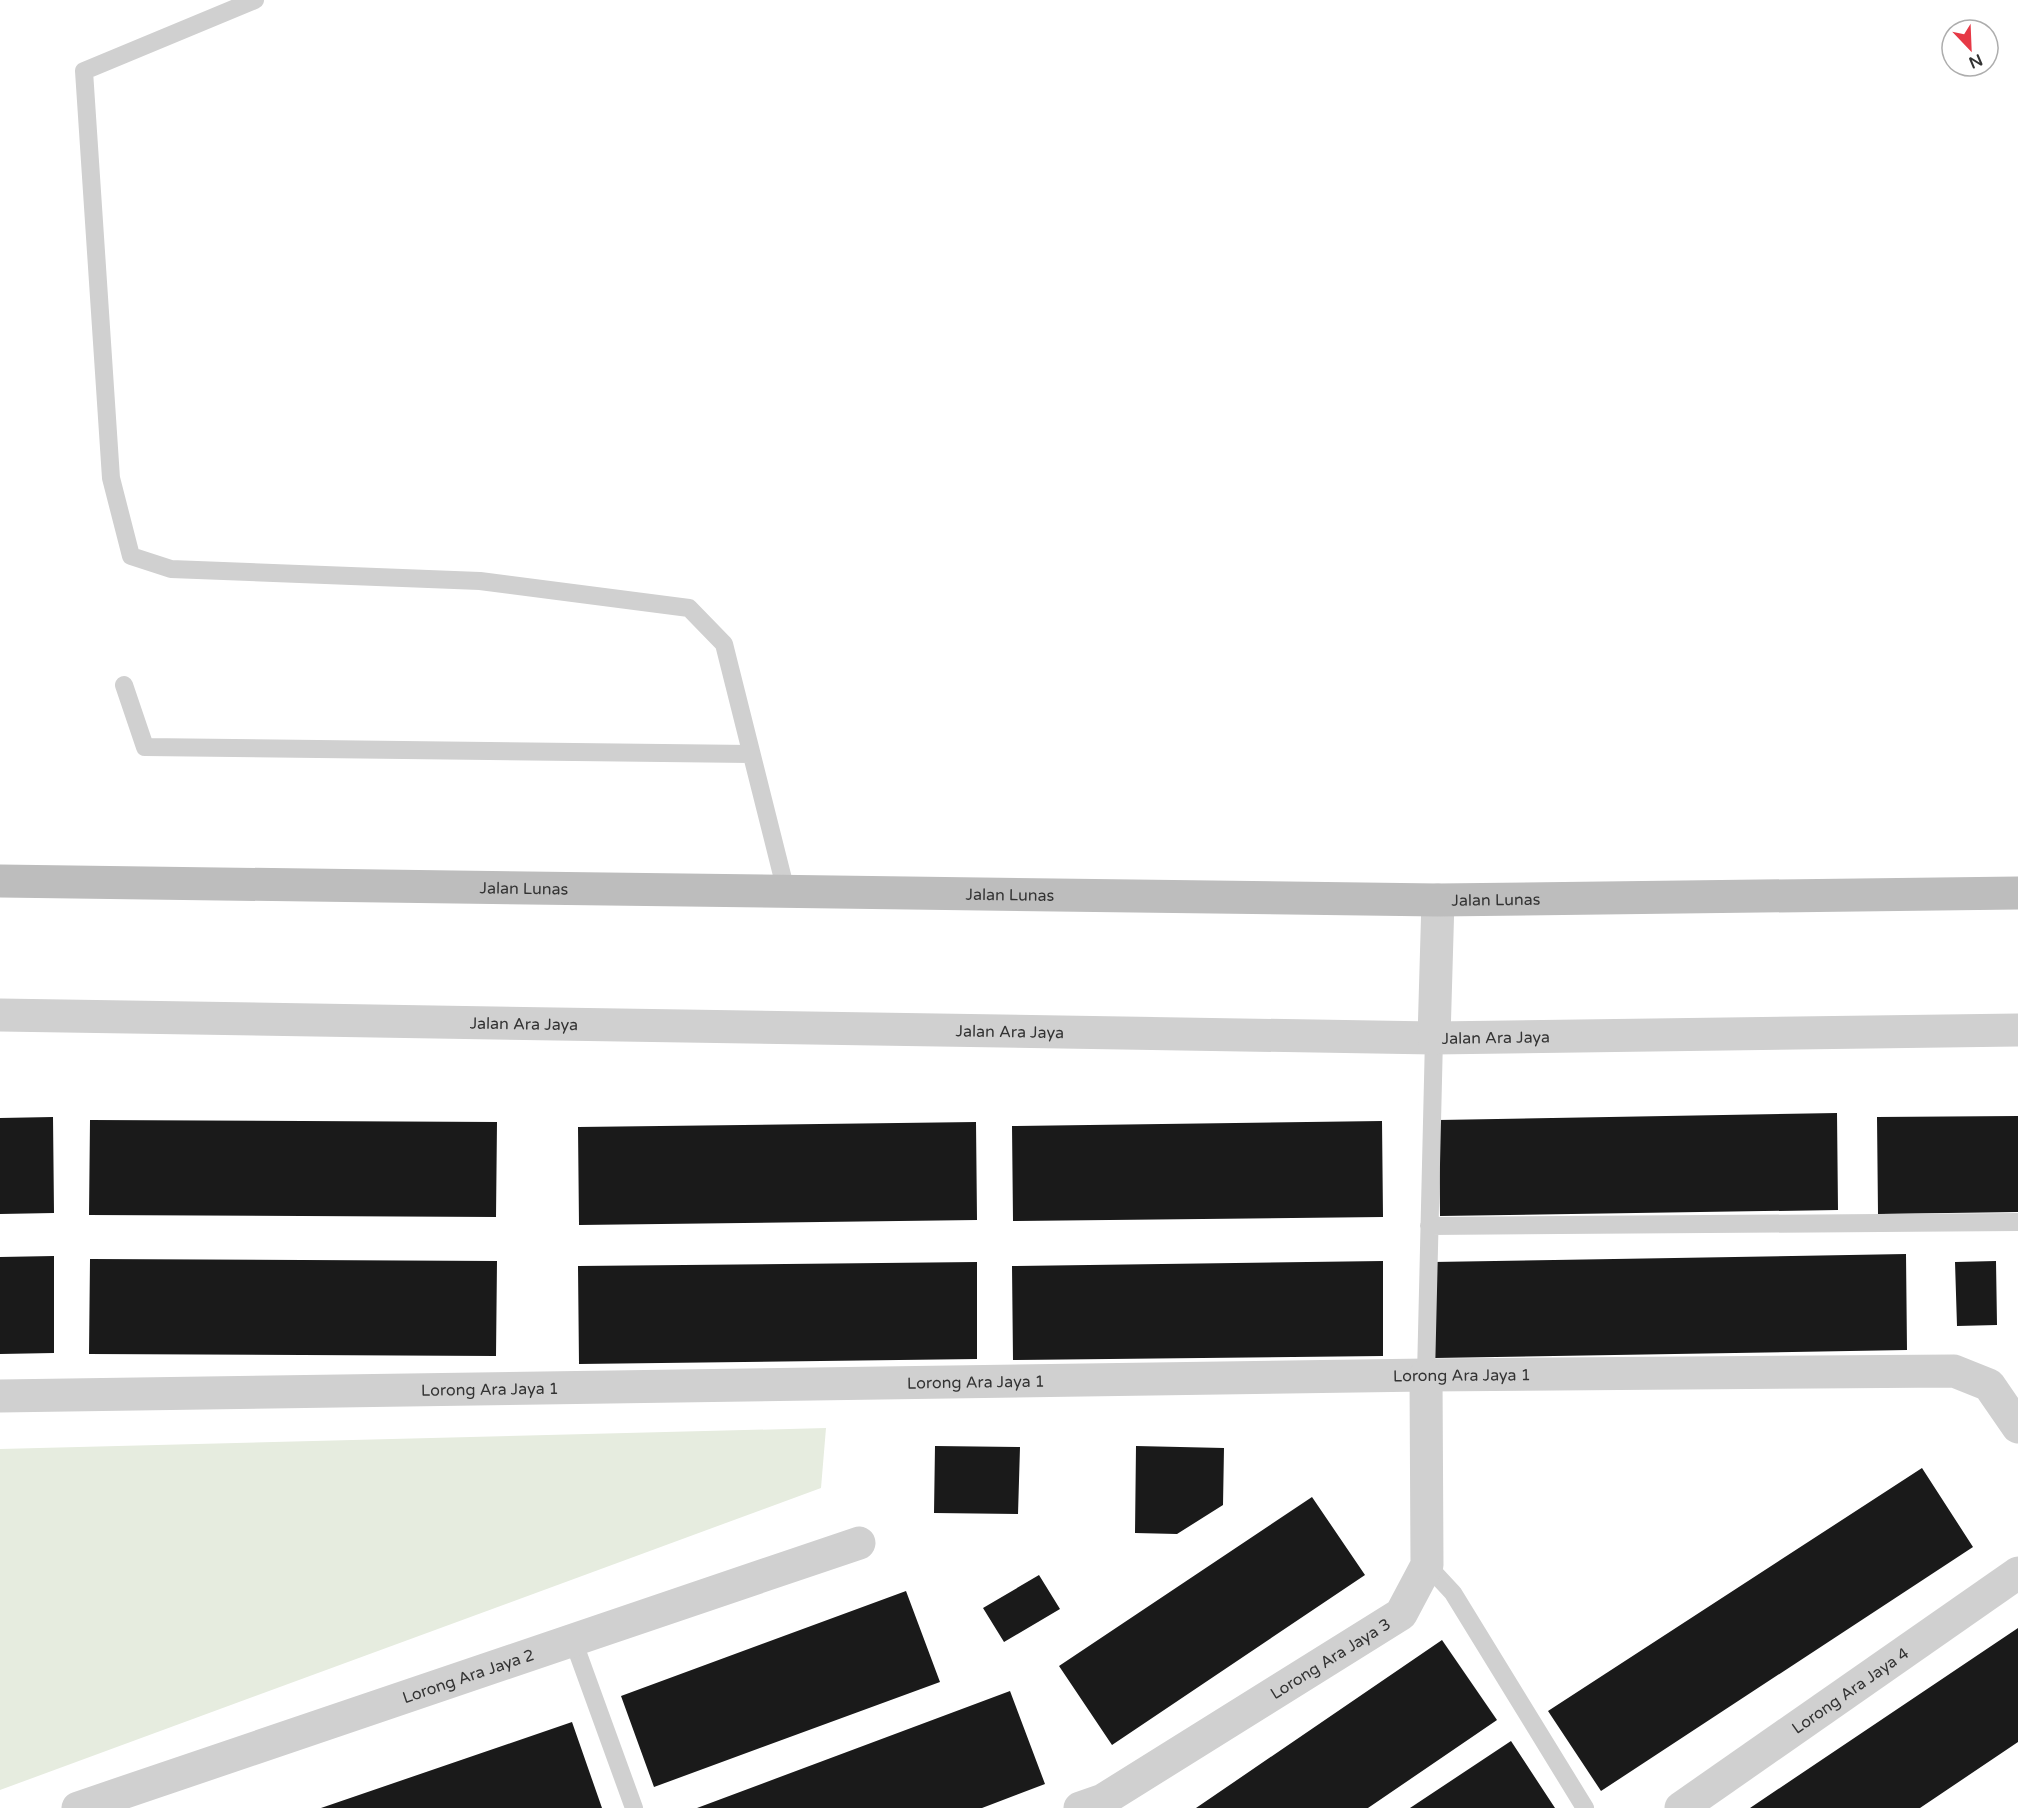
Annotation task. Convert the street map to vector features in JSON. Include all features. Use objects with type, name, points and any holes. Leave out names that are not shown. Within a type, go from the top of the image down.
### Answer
[{"type":"main road","name":"Jalan Lunas","points":[[0,881],[1438,900],[2018,893]]},
{"type":"street","points":[[1434,1038],[1438,900]]},
{"type":"street","name":"Jalan Ara Jaya","points":[[0,1015],[1434,1038],[2018,1030]]},
{"type":"street","name":"Lorong Ara Jaya 1","points":[[0,1396],[1426,1375],[1954,1371],[1989,1385],[2018,1427]]},
{"type":"street","name":"Lorong Ara Jaya 3","points":[[1080,1808],[1103,1800],[1401,1614],[1427,1565],[1426,1375]]},
{"type":"street","name":"Lorong Ara Jaya 2","points":[[78,1808],[859,1544]]},
{"type":"street","name":"Lorong Ara Jaya 4","points":[[1681,1808],[2018,1573]]},
{"type":"lane","points":[[255,0],[84,71],[111,478],[131,556],[171,569],[480,581],[689,608],[724,644],[786,891]]},
{"type":"lane","points":[[124,685],[145,747],[751,754]]},
{"type":"lane","points":[[1426,1375],[1434,1038]]},
{"type":"lane","points":[[1429,1226],[2018,1222]]},
{"type":"lane","points":[[1427,1565],[1453,1593],[1585,1808]]},
{"type":"lane","points":[[573,1640],[634,1808]]},
{"type":"shaded area","points":[[826,1428],[821,1488],[0,1790],[0,1449]]},
{"type":"building","points":[[1837,1113],[1838,1210],[1440,1216],[1439,1120]]},
{"type":"building","points":[[2018,1116],[2018,1212],[1878,1214],[1877,1117]]},
{"type":"building","points":[[53,1117],[54,1213],[0,1214],[0,1118]]},
{"type":"building","points":[[90,1120],[497,1122],[496,1217],[89,1215]]},
{"type":"building","points":[[1382,1121],[1383,1217],[1013,1221],[1012,1126]]},
{"type":"building","points":[[976,1122],[977,1220],[579,1225],[578,1127]]},
{"type":"building","points":[[1906,1254],[1907,1350],[1435,1358],[1433,1262]]},
{"type":"building","points":[[54,1256],[54,1353],[0,1354],[0,1257]]},
{"type":"building","points":[[90,1259],[497,1261],[496,1356],[89,1354]]},
{"type":"building","points":[[1383,1261],[1383,1356],[1013,1360],[1012,1266]]},
{"type":"building","points":[[1996,1261],[1997,1325],[1957,1326],[1955,1262]]},
{"type":"building","points":[[977,1262],[977,1359],[579,1364],[578,1266]]},
{"type":"building","points":[[935,1446],[1020,1447],[1018,1514],[934,1513]]},
{"type":"building","points":[[1136,1446],[1224,1448],[1223,1505],[1177,1534],[1135,1533]]},
{"type":"building","points":[[1922,1468],[1973,1547],[1601,1791],[1548,1711]]},
{"type":"building","points":[[1312,1497],[1365,1575],[1112,1745],[1059,1666]]},
{"type":"building","points":[[1039,1575],[1060,1609],[1004,1642],[983,1608]]},
{"type":"building","points":[[906,1591],[940,1682],[654,1787],[621,1696]]},
{"type":"building","points":[[2018,1628],[2018,1742],[1920,1808],[1750,1808]]},
{"type":"building","points":[[1442,1640],[1497,1720],[1368,1808],[1196,1808]]},
{"type":"building","points":[[1010,1691],[1045,1784],[982,1808],[697,1808]]},
{"type":"building","points":[[572,1722],[602,1808],[321,1808]]},
{"type":"building","points":[[1511,1741],[1555,1808],[1410,1808]]}]
